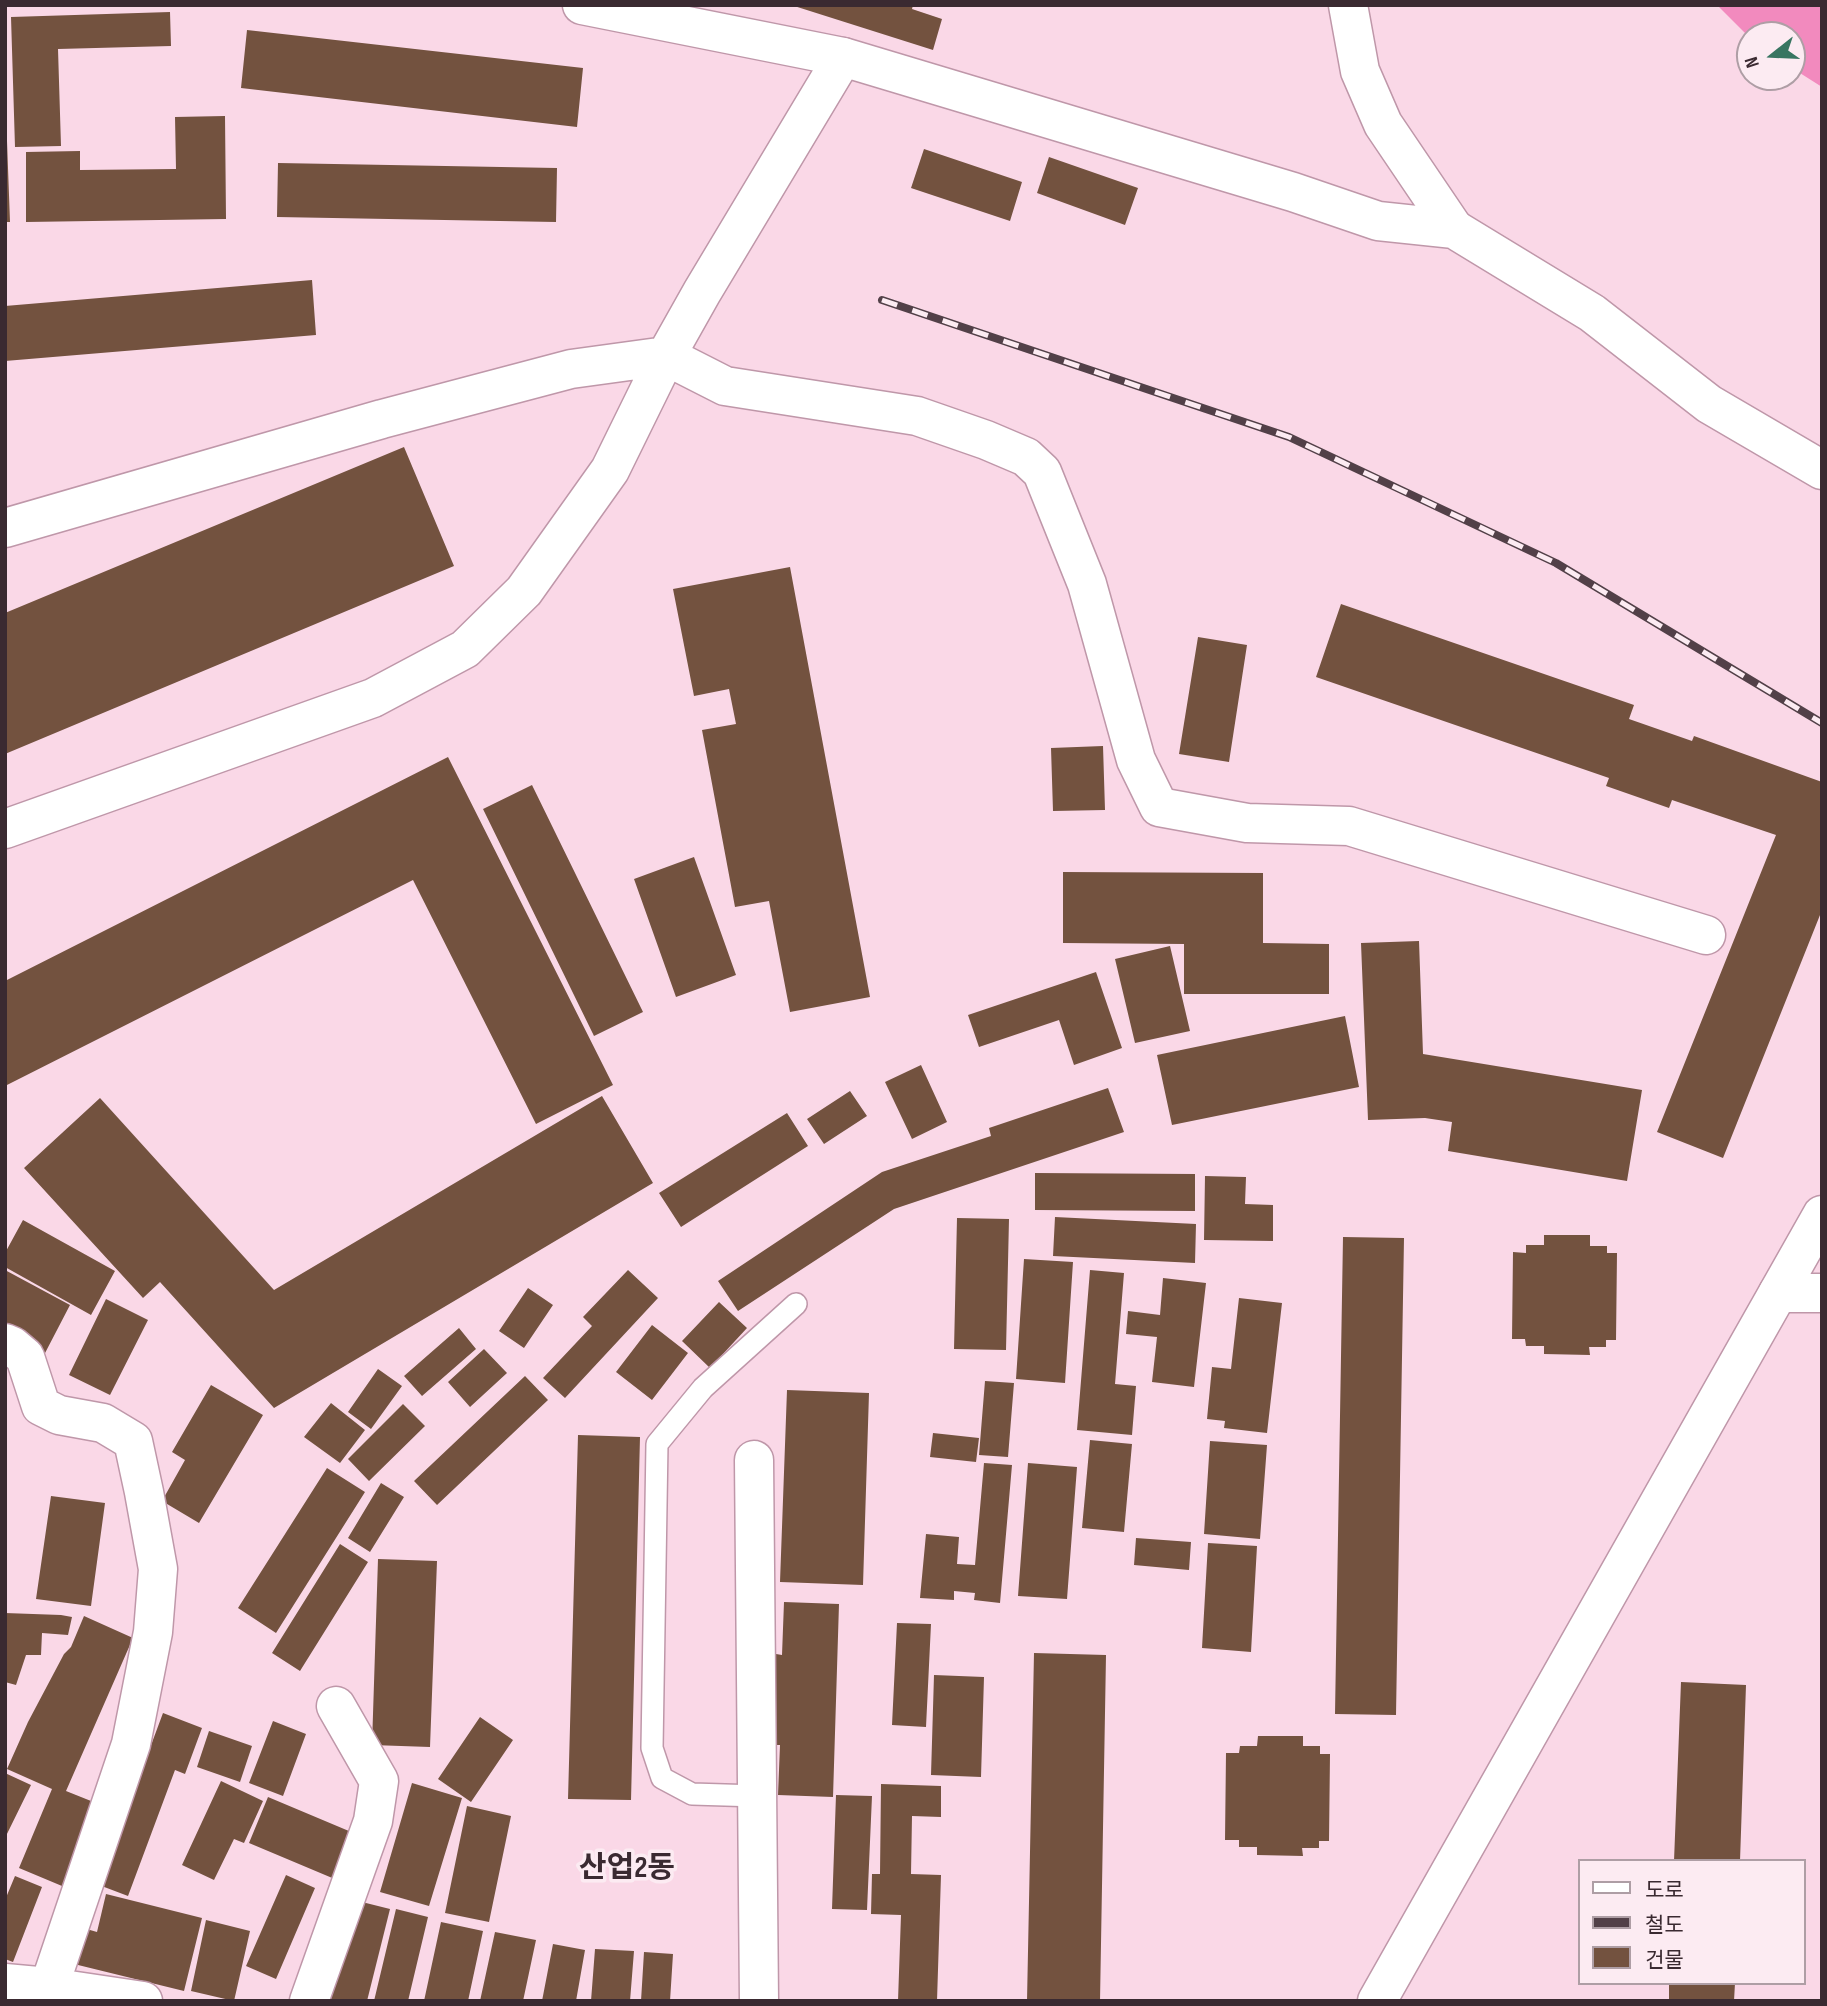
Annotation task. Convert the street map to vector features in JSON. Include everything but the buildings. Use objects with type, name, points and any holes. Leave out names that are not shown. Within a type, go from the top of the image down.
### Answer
[{"type":"street","points":[[582,5],[843,57],[1293,192],[1378,221],[1454,229]]},
{"type":"street","points":[[1348,5],[1360,71],[1383,124],[1454,229],[1592,313],[1709,404],[1822,470]]},
{"type":"street","points":[[5,829],[373,698],[465,649],[524,591],[610,470],[666,356],[702,292],[843,57]]},
{"type":"street","points":[[5,528],[382,419],[571,369],[666,356],[725,386],[917,416],[1026,457],[1042,472],[1087,584],[1136,760],[1159,807],[1247,823],[1349,826],[1706,935]]},
{"type":"street","points":[[1377,2001],[1822,1215]]},
{"type":"street","points":[[1778,1293],[1822,1293]]},
{"type":"street","points":[[5,1343],[25,1357],[41,1406],[59,1415],[103,1423],[133,1441],[158,1569],[153,1632],[131,1744],[50,1987]]},
{"type":"street","points":[[754,1460],[759,2001]]},
{"type":"street","points":[[309,2001],[373,1821],[379,1781],[336,1706]]},
{"type":"street","points":[[5,1983],[143,2001]]},
{"type":"lane","points":[[758,1796],[692,1794],[662,1778],[652,1748],[657,1444],[703,1388],[796,1304]]},
{"type":"shaded area","points":[[1717,5],[1822,5],[1822,87],[1806,77],[1806,21],[1736,21],[1736,24]]},
{"type":"railway","points":[[882,300],[1289,437],[1556,563],[1822,723]]},
{"type":"district","name":"산업2동","points":[[627,1869]]}]
